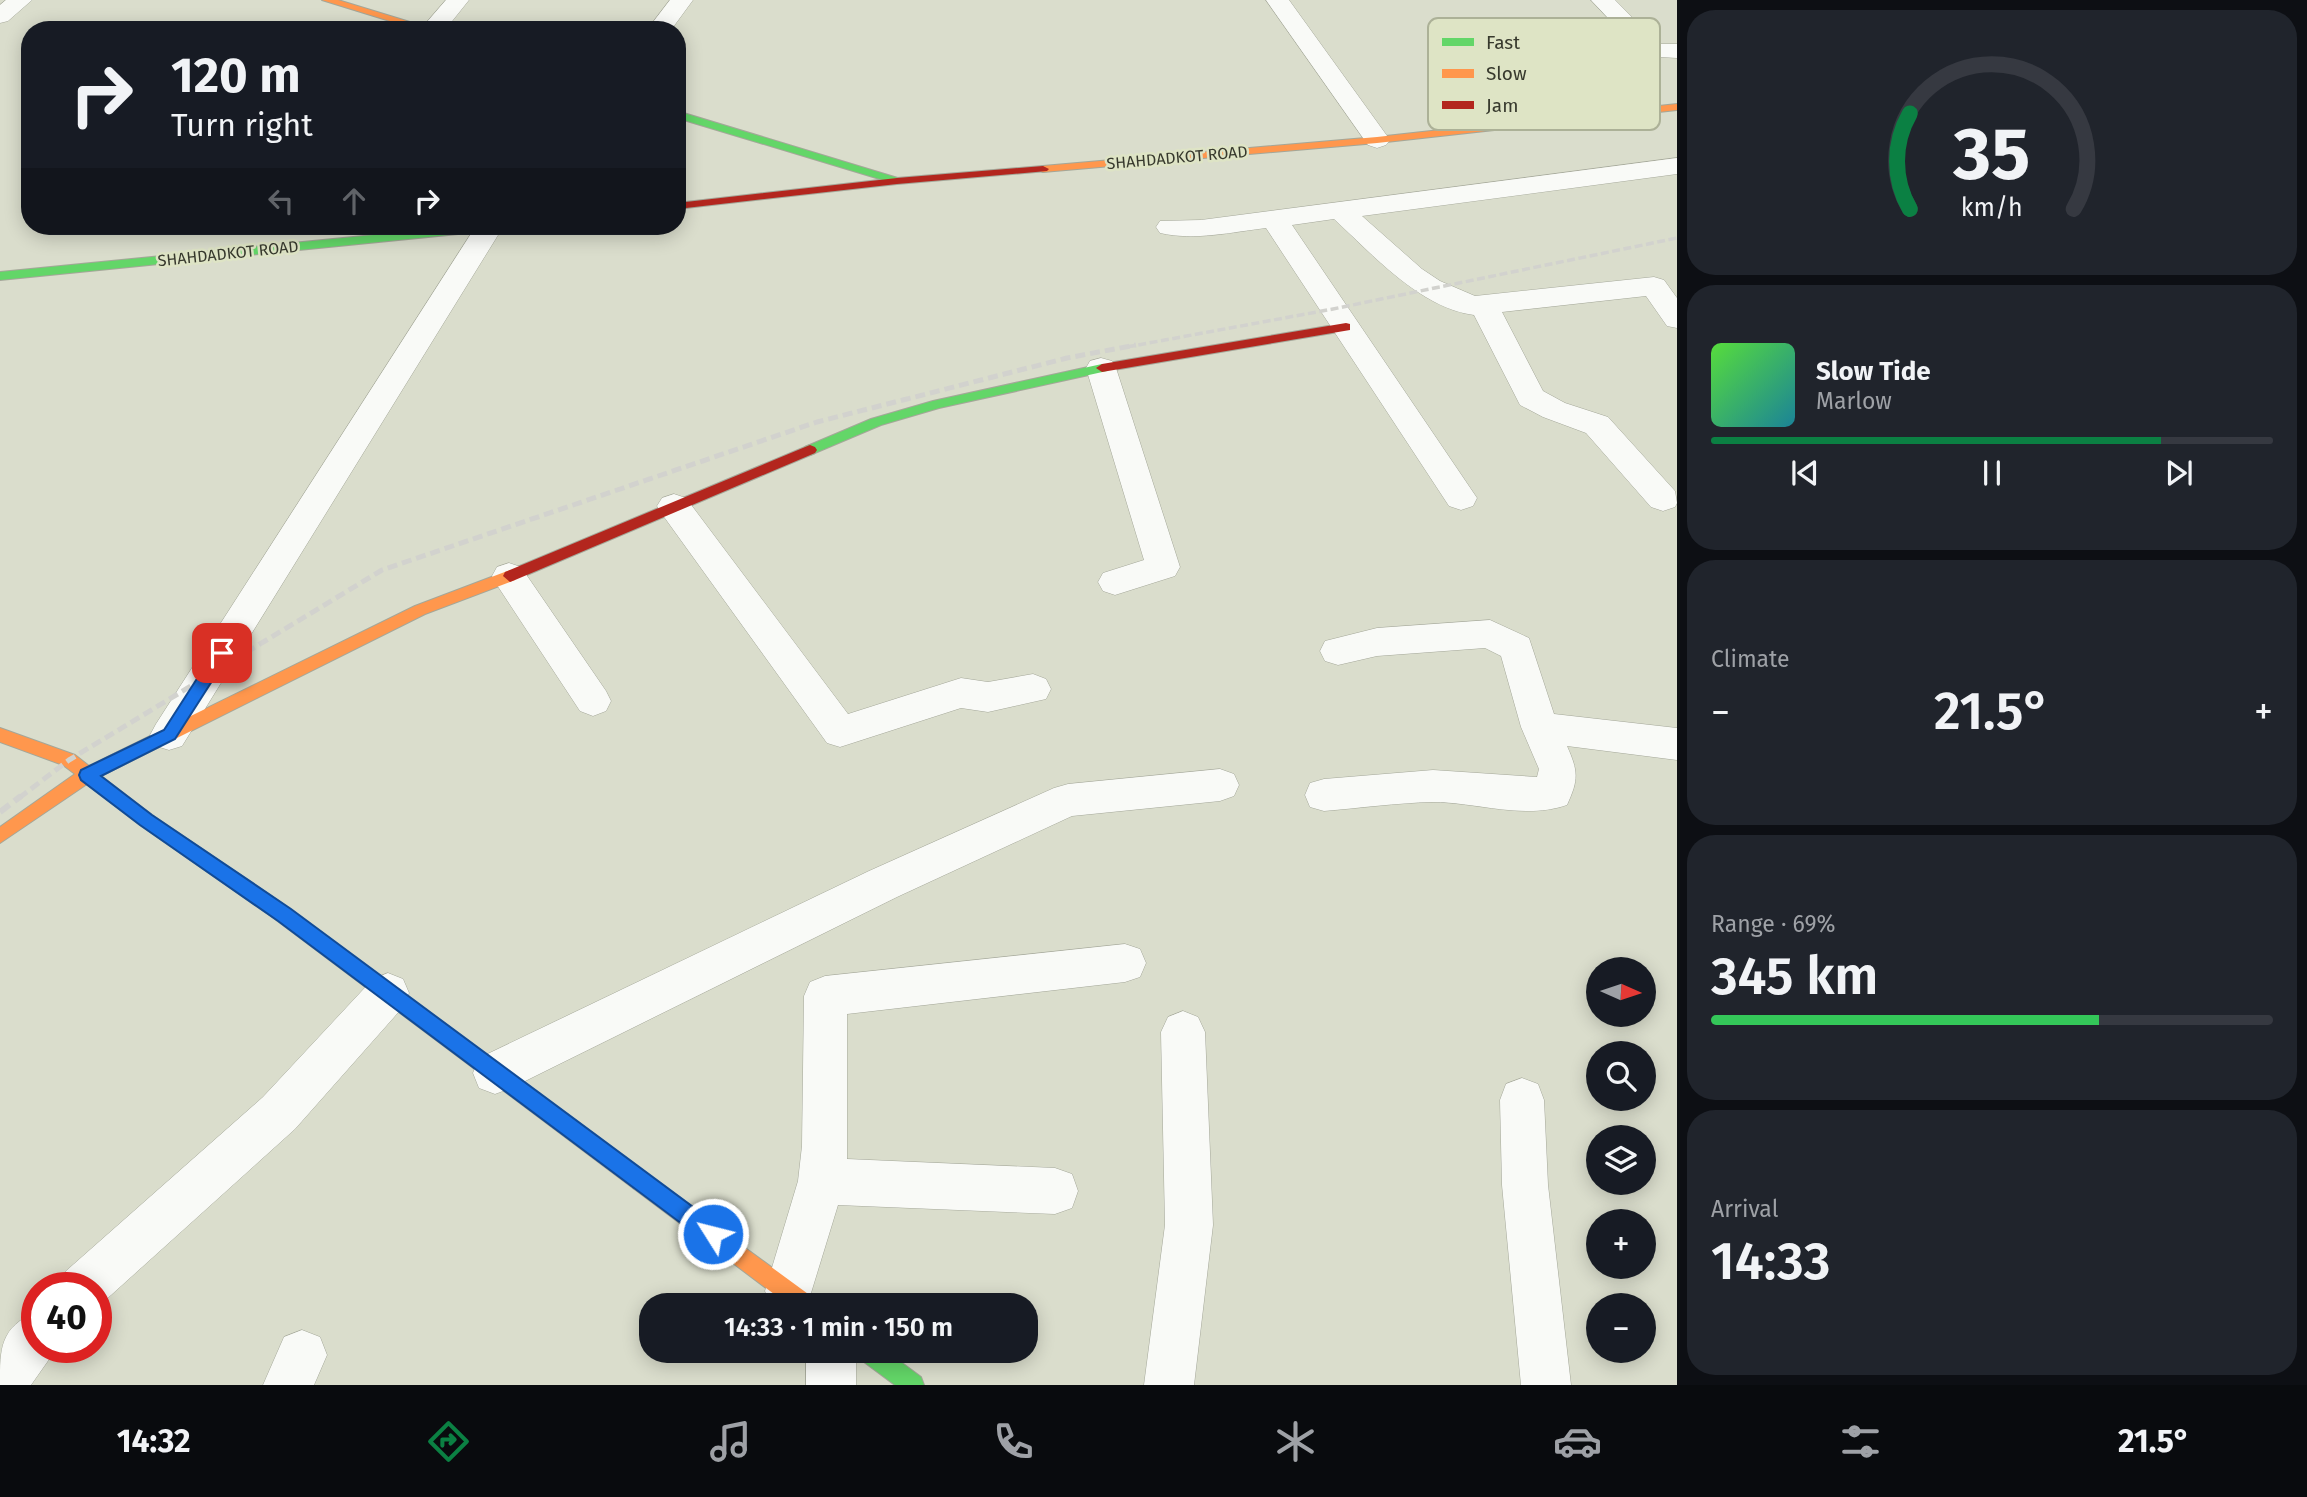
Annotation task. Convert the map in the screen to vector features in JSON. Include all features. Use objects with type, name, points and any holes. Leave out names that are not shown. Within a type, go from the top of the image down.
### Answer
[{"type":"street","points":[[0,16],[21,0]]},
{"type":"street","points":[[439,21],[458,0]]},
{"type":"street","points":[[666,21],[682,0]]},
{"type":"street","points":[[1277,0],[1377,139]]},
{"type":"street","points":[[1602,0],[1620,18]]},
{"type":"street","points":[[338,1],[402,21]]},
{"type":"street","points":[[686,117],[897,181]]},
{"type":"street","name":"SHAHDADKOT ROAD","points":[[686,205],[897,181],[1462,130]]},
{"type":"street","points":[[1170,227],[1201,228],[1677,166]]},
{"type":"street","points":[[1341,211],[1421,281],[1472,306],[1654,286],[1677,319]]},
{"type":"street","points":[[1274,219],[1461,498]]},
{"type":"street","name":"SHAHDADKOT ROAD","points":[[0,276],[409,235]]},
{"type":"street","points":[[169,734],[484,235]]},
{"type":"street","points":[[1483,304],[1531,398],[1554,410],[1597,425],[1663,499]]},
{"type":"street","points":[[0,836],[87,775],[420,610],[509,576],[876,422],[938,404],[1101,369],[1346,327]]},
{"type":"street","points":[[1101,369],[1163,567],[1115,582]]},
{"type":"street","points":[[674,506],[840,732],[961,693],[988,697],[1033,689]]},
{"type":"street","points":[[509,576],[593,701]]},
{"type":"street","points":[[1324,795],[1433,786],[1522,794],[1553,793],[1559,769],[1540,727],[1516,648],[1490,634],[1377,642],[1338,651]]},
{"type":"street","points":[[1540,727],[1677,744]]},
{"type":"street","points":[[0,735],[69,760],[146,820],[285,915],[792,1293]]},
{"type":"street","points":[[495,1073],[883,884],[1068,800],[1220,786]]},
{"type":"street","points":[[800,1293],[825,1146],[825,996],[1125,963]]},
{"type":"street","points":[[101,1272],[279,1113],[388,993]]},
{"type":"street","points":[[1169,1385],[1189,1225],[1183,1032]]},
{"type":"street","points":[[1522,1100],[1525,1185],[1546,1385]]},
{"type":"street","points":[[821,1181],[1055,1191]]},
{"type":"street","points":[[1,1385],[21,1358]]},
{"type":"street","points":[[831,1363],[831,1385]]},
{"type":"street","points":[[884,1363],[913,1385]]},
{"type":"railway","points":[[1127,347],[1333,309],[1677,238]]},
{"type":"railway","points":[[19,798],[69,760],[382,570],[817,422],[1067,358],[1136,345]]},
{"type":"railway","points":[[0,812],[21,796]]},
{"type":"traffic: fast","points":[[686,117],[897,181]]},
{"type":"traffic: fast","points":[[0,276],[408,235]]},
{"type":"traffic: fast","points":[[810,450],[876,422],[938,404],[1102,368]]},
{"type":"traffic: fast","points":[[884,1363],[913,1385]]},
{"type":"traffic: slow","points":[[327,0],[400,21]]},
{"type":"traffic: slow","points":[[1660,109],[1677,107]]},
{"type":"traffic: slow","points":[[1043,169],[1468,130]]},
{"type":"traffic: slow","points":[[0,836],[87,775],[420,610],[510,576]]},
{"type":"traffic: slow","points":[[0,735],[69,760],[146,820],[277,910]]},
{"type":"traffic: slow","points":[[640,1181],[791,1293]]},
{"type":"traffic: jam","points":[[686,205],[897,181],[1043,169]]},
{"type":"traffic: jam","points":[[1102,368],[1346,327]]},
{"type":"traffic: jam","points":[[510,576],[810,450]]},
{"type":"traffic: jam","points":[[277,910],[640,1181]]},
{"type":"route","points":[[222,653],[169,734],[87,775],[146,820],[285,915],[713,1234]]}]
